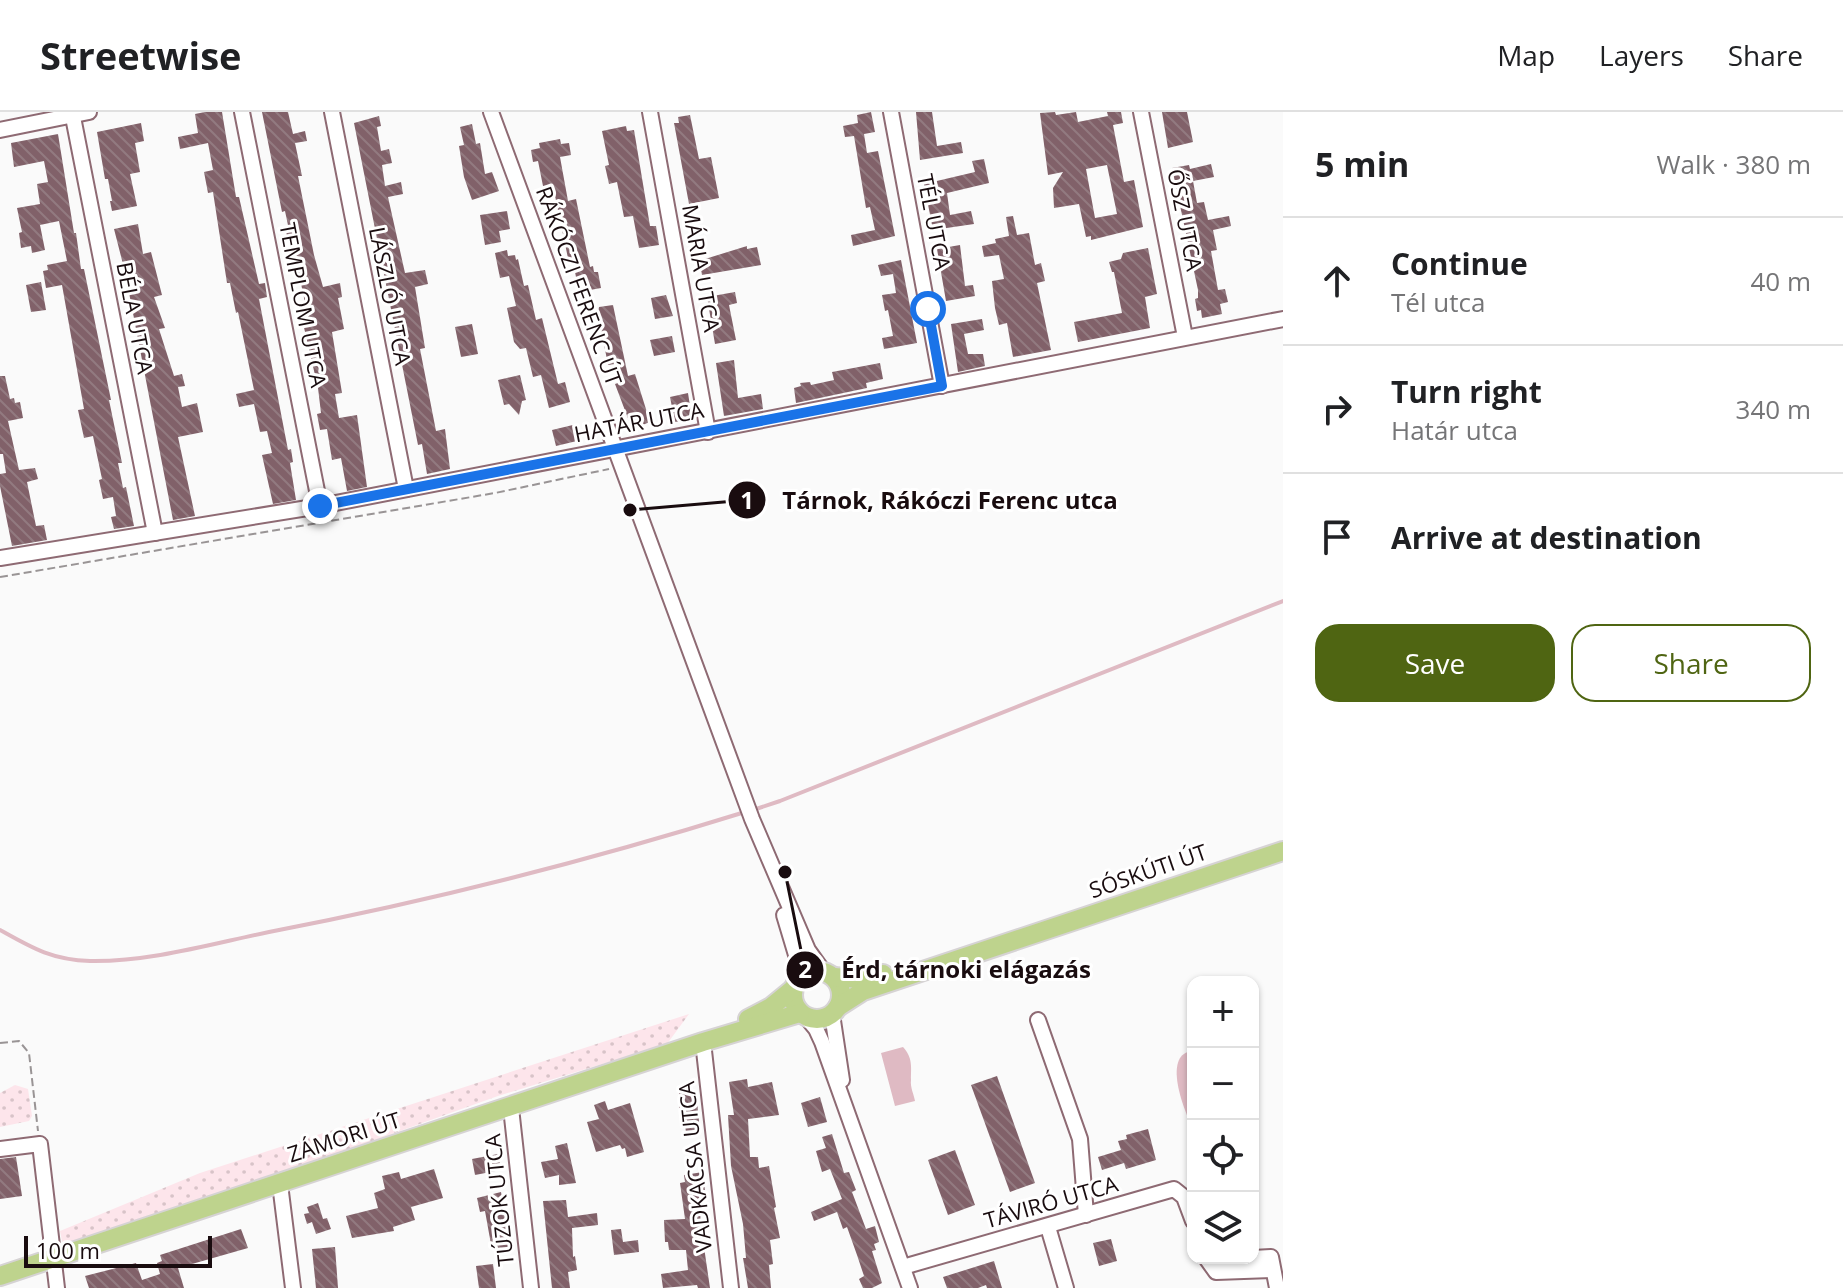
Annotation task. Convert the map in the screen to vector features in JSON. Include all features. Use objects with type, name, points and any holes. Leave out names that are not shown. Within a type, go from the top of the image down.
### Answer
[{"type":"main road","name":"SÓSKÚTI ÚT","points":[[835,1011],[863,991],[1283,851]]},
{"type":"main road","name":"SÓSKÚTI ÚT","points":[[828,974],[860,979],[1029,937]]},
{"type":"main road","points":[[810,971],[828,974],[840,989],[835,1011],[818,1020],[804,1016],[793,1002],[796,983],[810,971]]},
{"type":"main road","name":"ZÁMORI ÚT","points":[[703,1042],[771,1007],[796,983]]},
{"type":"main road","name":"ZÁMORI ÚT","points":[[0,1276],[703,1042],[804,1016]]},
{"type":"street","points":[[0,130],[89,112]]},
{"type":"street","name":"TEMPLOM UTCA","points":[[242,112],[320,506]]},
{"type":"street","name":"LÁSZLÓ UTCA","points":[[332,112],[406,489]]},
{"type":"street","name":"RÁKÓCZI FERENC ÚT","points":[[491,112],[772,868]]},
{"type":"street","name":"MÁRIA UTCA","points":[[650,112],[708,432]]},
{"type":"street","name":"TÉL UTCA","points":[[891,112],[942,386]]},
{"type":"street","name":"ŐSZ UTCA","points":[[1141,112],[1185,337]]},
{"type":"street","name":"BÉLA UTCA","points":[[73,114],[155,533]]},
{"type":"street","name":"HATÁR UTCA","points":[[0,558],[320,506],[1283,319]]},
{"type":"street","points":[[772,868],[808,950],[828,974]]},
{"type":"street","points":[[772,868],[796,955],[796,983]]},
{"type":"street","points":[[835,1011],[834,1038],[853,1123]]},
{"type":"street","points":[[804,1016],[816,1029],[853,1123],[910,1288]]},
{"type":"street","points":[[1038,1020],[1080,1139],[1086,1215]]},
{"type":"street","name":"VADKACSA UTCA","points":[[703,1042],[731,1288]]},
{"type":"street","name":"TÚZOK UTCA","points":[[511,1108],[531,1288]]},
{"type":"street","points":[[0,1149],[40,1144],[57,1288]]},
{"type":"street","points":[[280,1184],[293,1288]]},
{"type":"street","name":"TÁVIRÓ UTCA","points":[[903,1267],[1174,1189],[1184,1197],[1187,1205]]},
{"type":"street","points":[[1048,1227],[1066,1288]]},
{"type":"street","points":[[1259,1258],[1271,1257],[1277,1288]]},
{"type":"street","points":[[1209,1264],[1216,1272],[1222,1273],[1272,1270]]},
{"type":"path","points":[[0,577],[624,471]]},
{"type":"path","points":[[0,1043],[19,1041],[29,1053],[40,1144]]},
{"type":"shaded area","points":[[689,1014],[667,1044],[498,1096],[63,1246],[60,1231],[200,1173]]},
{"type":"shaded area","points":[[903,1047],[910,1059],[915,1101],[895,1106],[881,1053]]},
{"type":"shaded area","points":[[1187,1053],[1187,1114],[1177,1081],[1179,1061]]},
{"type":"shaded area","points":[[15,1085],[28,1089],[32,1116],[29,1121],[0,1127],[0,1093]]},
{"type":"building","points":[[222,112],[236,197],[239,197],[259,284],[265,283],[267,297],[259,299],[288,450],[291,449],[296,500],[273,504],[262,455],[272,453],[267,431],[260,432],[254,404],[239,407],[236,394],[254,390],[238,312],[230,283],[227,283],[213,192],[208,193],[204,172],[213,170],[208,143],[180,149],[178,137],[198,133],[195,114]]},
{"type":"building","points":[[262,112],[288,112],[293,134],[305,131],[307,141],[295,143],[302,176],[298,176],[314,255],[323,287],[340,283],[342,297],[338,298],[344,329],[332,332],[342,393],[335,394],[339,418],[357,415],[367,487],[347,491],[341,458],[332,460],[327,429],[320,430],[318,388],[302,319],[308,317],[299,274],[294,275],[286,231],[289,230],[285,211],[282,212]]},
{"type":"building","points":[[871,112],[875,132],[864,134],[867,153],[878,151],[895,236],[853,246],[851,235],[875,230],[870,207],[866,208],[854,136],[845,137],[843,126],[858,123],[857,115]]},
{"type":"building","points":[[916,112],[932,112],[937,146],[961,142],[963,153],[920,160]]},
{"type":"building","points":[[1055,112],[1056,115],[1076,112],[1078,122],[1108,116],[1107,112],[1121,112],[1123,123],[1113,125],[1124,182],[1134,180],[1143,227],[1091,240],[1091,236],[1086,237],[1079,204],[1054,208],[1053,188],[1063,172],[1048,175],[1040,113]],"holes":[[[1107,165],[1117,214],[1095,218],[1086,169]]]},
{"type":"building","points":[[1162,112],[1187,112],[1193,142],[1168,148]]},
{"type":"building","points":[[690,115],[699,159],[711,157],[719,198],[689,204],[674,123],[679,123],[678,117]]},
{"type":"building","points":[[379,116],[381,126],[377,127],[381,151],[389,149],[392,163],[382,165],[385,186],[401,182],[403,194],[388,197],[405,273],[425,270],[428,284],[415,287],[425,348],[420,349],[436,431],[445,429],[450,469],[427,474],[422,444],[418,445],[354,123]]},
{"type":"building","points":[[141,123],[144,141],[135,143],[140,172],[130,174],[137,206],[112,211],[97,132]]},
{"type":"building","points":[[472,124],[476,144],[480,143],[485,174],[492,172],[499,191],[472,200],[459,146],[464,145],[460,127]]},
{"type":"building","points":[[626,126],[627,131],[634,130],[650,226],[656,226],[659,245],[639,248],[633,216],[624,217],[617,182],[609,184],[605,166],[609,165],[602,131]]},
{"type":"building","points":[[58,134],[81,269],[84,269],[111,400],[122,463],[118,463],[134,526],[114,529],[111,517],[116,516],[113,497],[103,499],[93,436],[84,438],[78,410],[84,409],[62,285],[46,288],[43,271],[48,270],[47,265],[67,261],[59,221],[40,225],[45,250],[32,253],[31,246],[21,248],[19,233],[22,232],[17,208],[40,204],[37,184],[48,182],[44,161],[14,167],[11,143]]},
{"type":"building","points":[[560,139],[561,144],[569,143],[571,155],[560,157],[568,201],[576,199],[590,267],[593,266],[594,272],[598,272],[601,288],[579,292],[573,262],[569,263],[554,191],[551,185],[543,186],[538,161],[533,162],[531,150],[540,148],[539,143]]},
{"type":"building","points":[[984,159],[989,183],[947,193],[950,215],[971,211],[974,224],[933,230],[924,184],[975,172],[972,161]]},
{"type":"building","points":[[1211,164],[1214,177],[1193,181],[1197,203],[1204,202],[1208,220],[1229,216],[1231,226],[1213,230],[1217,250],[1211,251],[1218,290],[1225,289],[1228,302],[1220,304],[1222,314],[1202,318],[1201,310],[1197,311],[1195,299],[1198,298],[1198,290],[1172,168],[1189,165],[1190,169]]},
{"type":"building","points":[[507,211],[510,229],[499,231],[501,242],[485,245],[480,215]]},
{"type":"building","points":[[1013,216],[1017,235],[1029,233],[1035,265],[1041,263],[1045,281],[1037,283],[1051,350],[1013,357],[1007,323],[999,325],[995,308],[992,281],[1004,279],[999,255],[984,257],[982,246],[1009,236],[1006,217]]},
{"type":"building","points":[[138,224],[143,254],[151,252],[162,295],[154,297],[165,328],[159,329],[174,376],[182,374],[185,386],[178,387],[182,407],[197,403],[203,432],[178,437],[195,516],[173,520],[114,229]]},
{"type":"building","points":[[960,245],[965,286],[973,285],[975,296],[946,301],[937,249]]},
{"type":"building","points":[[747,246],[747,249],[757,247],[761,265],[702,275],[700,264],[706,263],[705,259]]},
{"type":"building","points":[[1148,248],[1157,294],[1145,297],[1150,328],[1078,342],[1074,322],[1122,313],[1109,262],[1121,259],[1123,253]]},
{"type":"building","points":[[507,250],[508,256],[515,255],[518,259],[536,320],[542,318],[558,384],[565,382],[570,402],[549,408],[541,375],[533,377],[526,348],[520,349],[514,342],[507,308],[516,306],[509,276],[500,278],[495,253]]},
{"type":"building","points":[[901,260],[917,343],[884,349],[882,338],[893,336],[882,295],[896,293],[893,274],[881,276],[878,265]]},
{"type":"building","points":[[41,282],[46,310],[31,312],[26,285]]},
{"type":"building","points":[[735,292],[737,303],[729,305],[736,340],[715,344],[707,297]]},
{"type":"building","points":[[666,295],[673,316],[655,319],[651,298]]},
{"type":"building","points":[[613,305],[628,376],[635,374],[650,422],[632,429],[615,384],[621,382],[615,364],[608,365],[598,313],[599,307]]},
{"type":"building","points":[[982,319],[984,330],[964,334],[968,354],[983,354],[985,366],[958,372],[951,324]]},
{"type":"building","points":[[472,324],[478,354],[461,357],[455,327]]},
{"type":"building","points":[[672,336],[675,352],[654,356],[650,340]]},
{"type":"building","points":[[734,360],[738,398],[761,394],[763,409],[724,416],[716,363]]},
{"type":"building","points":[[880,363],[883,379],[866,383],[867,388],[796,403],[794,388],[801,386],[800,383],[810,382],[811,385],[834,380],[832,372]]},
{"type":"building","points":[[520,375],[526,400],[522,401],[519,415],[509,404],[504,405],[498,380]]},
{"type":"building","points":[[0,376],[5,376],[10,399],[20,402],[23,418],[8,421],[19,470],[35,468],[38,479],[27,482],[36,526],[44,525],[47,540],[12,546],[0,486],[0,474],[6,473],[3,454],[0,454]]},
{"type":"building","points":[[688,393],[692,419],[675,422],[670,397]]},
{"type":"building","points":[[577,424],[581,440],[556,446],[552,430]]},
{"type":"building","points":[[997,1076],[1035,1183],[1010,1192],[971,1085]]},
{"type":"building","points":[[747,1079],[748,1087],[772,1082],[779,1115],[748,1119],[750,1157],[758,1157],[759,1168],[769,1166],[776,1207],[780,1238],[770,1240],[773,1264],[769,1265],[771,1288],[748,1288],[743,1258],[746,1258],[743,1224],[731,1166],[728,1115],[734,1115],[729,1082]]},
{"type":"building","points":[[696,1090],[700,1132],[686,1133],[684,1114],[679,1114],[679,1092]]},
{"type":"building","points":[[820,1097],[827,1122],[808,1127],[801,1103]]},
{"type":"building","points":[[605,1101],[608,1110],[630,1103],[644,1152],[627,1157],[625,1148],[622,1149],[620,1145],[596,1152],[587,1122],[599,1119],[594,1105]]},
{"type":"building","points":[[1148,1129],[1156,1160],[1126,1169],[1124,1163],[1102,1170],[1098,1157],[1121,1150],[1118,1141],[1127,1139],[1126,1135]]},
{"type":"building","points":[[832,1134],[844,1173],[849,1172],[856,1190],[852,1192],[866,1229],[875,1226],[879,1242],[874,1244],[876,1250],[872,1251],[882,1283],[872,1288],[863,1288],[859,1279],[864,1276],[857,1255],[847,1227],[843,1229],[837,1212],[814,1221],[811,1212],[842,1199],[830,1169],[822,1172],[816,1151],[826,1148],[822,1137]]},
{"type":"building","points":[[567,1143],[576,1183],[559,1185],[559,1175],[545,1178],[541,1162],[558,1159],[555,1146]]},
{"type":"building","points":[[955,1150],[975,1205],[948,1215],[928,1160]]},
{"type":"building","points":[[498,1154],[501,1170],[475,1175],[472,1159]]},
{"type":"building","points":[[16,1157],[22,1196],[0,1199],[0,1159]]},
{"type":"building","points":[[434,1169],[443,1198],[411,1207],[415,1220],[393,1227],[394,1231],[352,1238],[346,1216],[378,1208],[374,1193],[385,1189],[382,1176],[399,1172],[401,1179]]},
{"type":"building","points":[[703,1172],[705,1190],[699,1191],[701,1229],[705,1228],[704,1247],[710,1288],[698,1288],[697,1285],[663,1288],[661,1274],[688,1270],[686,1250],[669,1250],[668,1242],[665,1242],[664,1220],[685,1219],[680,1183],[685,1182],[684,1175]]},
{"type":"building","points":[[501,1192],[511,1247],[492,1250],[485,1211],[480,1212],[477,1198]]},
{"type":"building","points":[[566,1200],[568,1217],[597,1213],[598,1225],[572,1228],[573,1257],[577,1270],[568,1272],[570,1288],[552,1288],[543,1201]]},
{"type":"building","points":[[318,1203],[323,1219],[327,1218],[331,1229],[316,1234],[312,1222],[307,1224],[304,1214],[309,1213],[307,1207]]},
{"type":"building","points":[[241,1229],[248,1248],[178,1268],[184,1288],[89,1288],[85,1276],[136,1263],[142,1280],[160,1274],[157,1263],[162,1261],[160,1255]]},
{"type":"building","points":[[621,1229],[623,1242],[638,1240],[639,1252],[614,1255],[611,1230]]},
{"type":"building","points":[[1111,1239],[1117,1261],[1099,1266],[1093,1243]]},
{"type":"building","points":[[335,1247],[338,1288],[316,1288],[312,1249]]},
{"type":"building","points":[[994,1261],[1002,1288],[987,1288],[986,1285],[947,1288],[943,1277]]},
{"type":"building","points":[[493,1264],[496,1288],[479,1288],[476,1266]]},
{"type":"waterway","points":[[753,810],[1283,601]]},
{"type":"waterway","points":[[0,930],[64,958],[113,961],[158,955],[449,893],[627,847],[745,812]]},
{"type":"place","name":"Tárnok, Rákóczi Ferenc utca","points":[[630,510]]},
{"type":"place","name":"Érd, tárnoki elágazás","points":[[785,872]]},
{"type":"route","points":[[320,506],[942,386],[928,309]]}]
